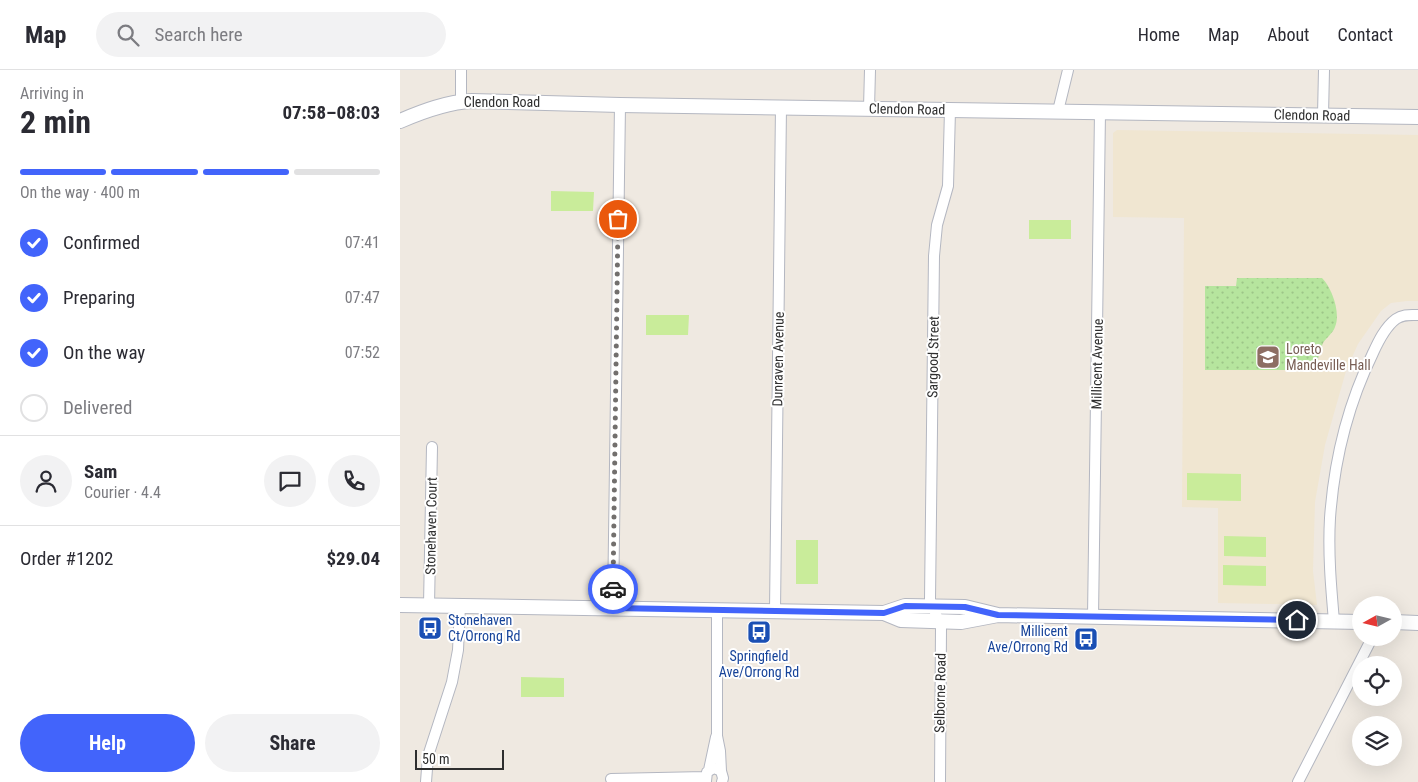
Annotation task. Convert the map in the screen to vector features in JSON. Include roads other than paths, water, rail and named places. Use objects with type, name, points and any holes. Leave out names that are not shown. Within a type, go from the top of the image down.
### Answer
[{"type":"main road","name":"Clendon Road","points":[[400,121],[437,107],[461,101],[1418,117]]},
{"type":"main road","points":[[400,605],[884,613],[905,606],[932,606],[965,607],[998,615]]},
{"type":"main road","points":[[884,613],[901,620],[961,622],[998,615],[1352,622]]},
{"type":"main road","points":[[1402,622],[1418,622]]},
{"type":"street","points":[[461,70],[461,101]]},
{"type":"street","points":[[869,108],[870,70]]},
{"type":"street","points":[[1058,111],[1068,70]]},
{"type":"street","points":[[1323,115],[1324,70]]},
{"type":"street","points":[[613,608],[620,105]]},
{"type":"street","name":"Dunraven Avenue","points":[[775,611],[781,107]]},
{"type":"street","name":"Sargood Street","points":[[932,606],[930,600],[934,256],[937,225],[948,186],[950,110]]},
{"type":"street","name":"Millicent Avenue","points":[[1093,616],[1100,112]]},
{"type":"street","points":[[1334,621],[1330,570],[1330,518],[1337,465],[1351,411],[1370,359],[1390,324],[1402,316],[1418,315]]},
{"type":"street","name":"Stonehaven Court","points":[[429,605],[432,447]]},
{"type":"street","points":[[426,782],[428,756],[452,682],[458,650],[460,606]]},
{"type":"street","name":"Selborne Road","points":[[932,606],[941,628],[940,782]]},
{"type":"street","points":[[717,610],[717,736],[722,779]]},
{"type":"street","points":[[1298,782],[1368,646]]},
{"type":"street","points":[[707,776],[717,736]]},
{"type":"street","points":[[611,779],[707,776],[717,768],[722,779]]},
{"type":"place","name":"Loreto Mandeville Hall","points":[[1268,357]]},
{"type":"place","name":"Stonehaven Ct/Orrong Rd","points":[[430,628]]},
{"type":"place","name":"Springfield Ave/Orrong Rd","points":[[759,632]]},
{"type":"place","name":"Millicent Ave/Orrong Rd","points":[[1086,639]]}]
